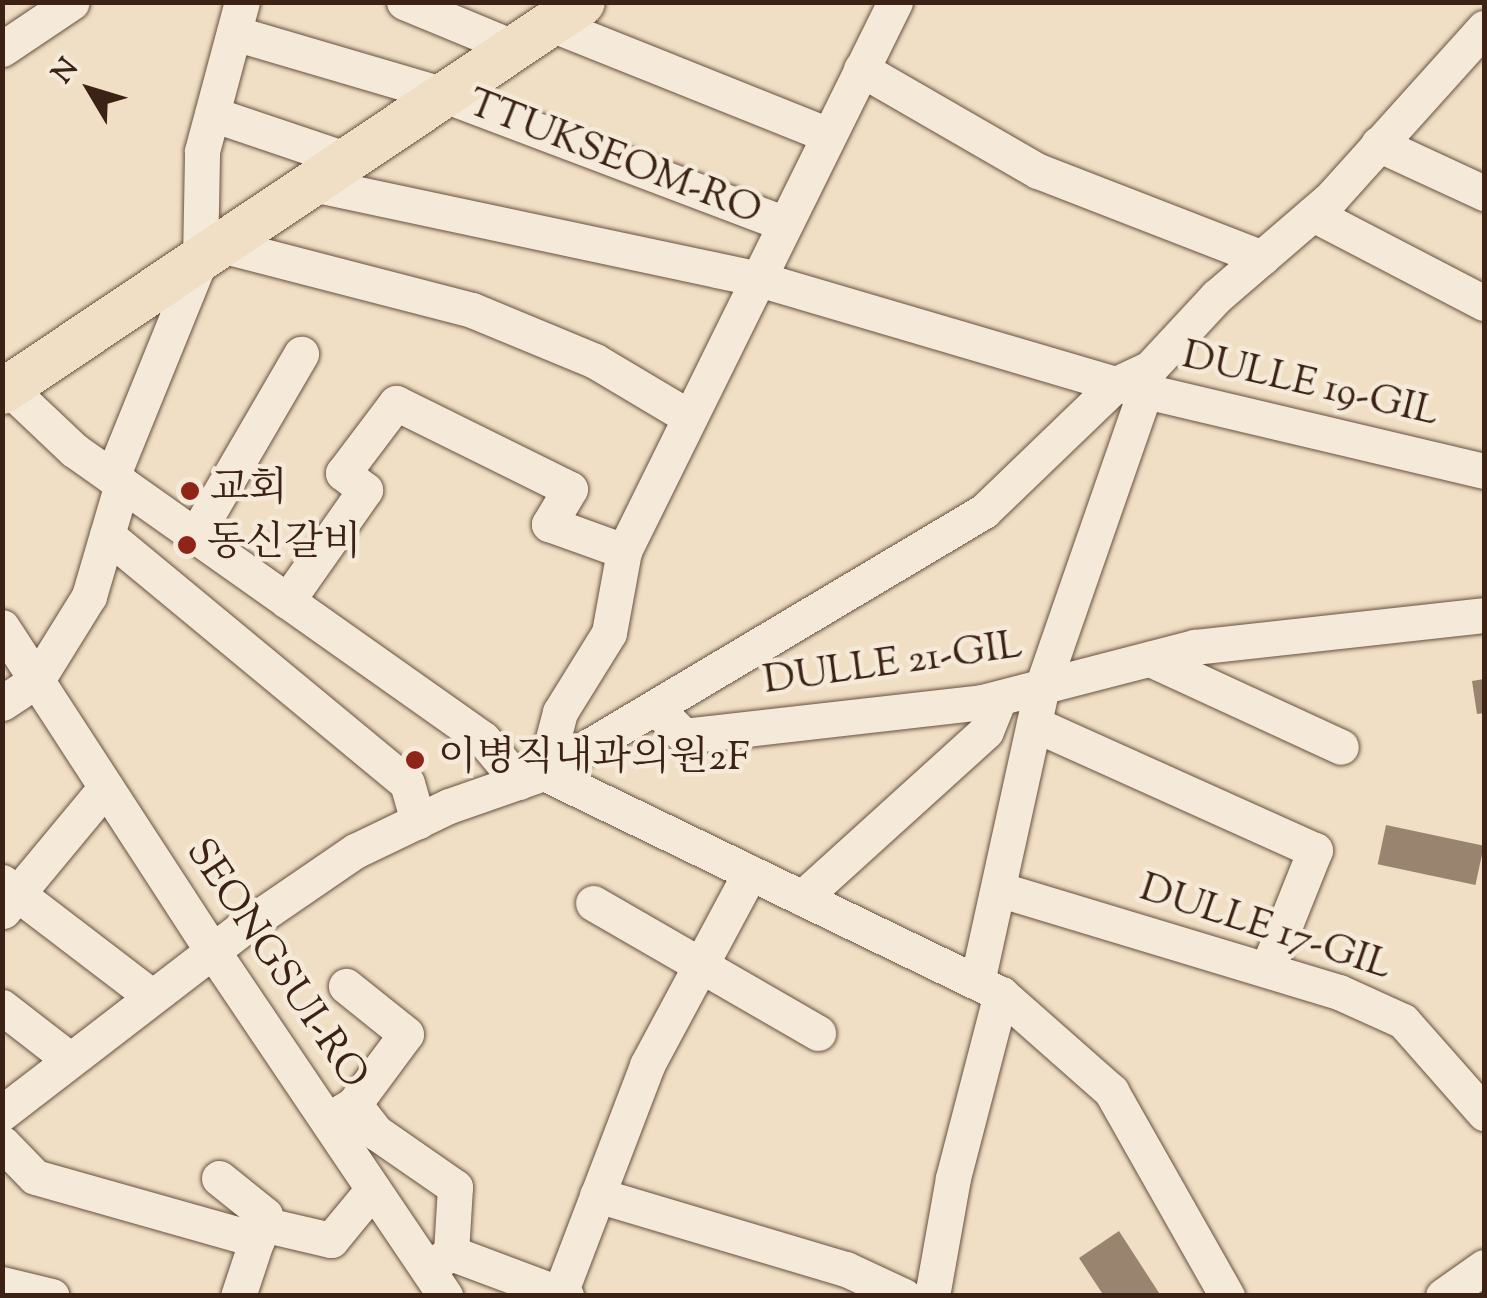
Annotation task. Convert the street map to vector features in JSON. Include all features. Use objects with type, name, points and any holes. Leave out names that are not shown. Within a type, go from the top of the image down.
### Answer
[{"type":"main road","name":"TTUKSEOM-RO","points":[[5,386],[549,24]]},
{"type":"street","points":[[2,49],[72,2]]},
{"type":"street","points":[[404,2],[549,24],[828,135]]},
{"type":"street","points":[[531,778],[560,712],[608,632],[624,551],[755,278],[895,2]]},
{"type":"street","points":[[2,703],[37,680],[89,596],[107,535],[117,481],[211,252],[202,151],[238,18],[444,95]]},
{"type":"street","points":[[2,1113],[212,950],[354,851],[418,821],[531,778],[657,709],[984,512],[1131,388],[1216,296],[1312,214],[1378,144],[1469,66],[1484,28]]},
{"type":"street","points":[[861,69],[1038,171],[1262,258]]},
{"type":"street","name":"TTUKSEOM-RO","points":[[444,95],[784,223]]},
{"type":"street","points":[[212,114],[330,172]]},
{"type":"street","points":[[1378,144],[1484,193]]},
{"type":"street","name":"DULLE 19-GIL","points":[[330,172],[755,278],[1131,388],[1484,472]]},
{"type":"street","points":[[1312,214],[1484,304]]},
{"type":"street","points":[[211,252],[472,310],[595,361],[689,417]]},
{"type":"street","points":[[195,536],[301,354]]},
{"type":"street","points":[[5,386],[74,450],[483,739],[531,778],[750,873],[989,988],[1111,1092],[1227,1296]]},
{"type":"street","points":[[932,1296],[989,988],[998,889],[1042,686],[1131,388]]},
{"type":"street","points":[[287,601],[365,490],[343,473],[396,403],[570,489],[549,524],[624,551]]},
{"type":"street","points":[[107,535],[407,783],[418,821]]},
{"type":"street","name":"DULLE 21-GIL","points":[[657,709],[684,736],[999,698],[1195,647],[1484,615]]},
{"type":"street","name":"SEONGSUI-RO","points":[[2,626],[212,950],[341,1112],[373,1189],[441,1272]]},
{"type":"street","points":[[1150,659],[1340,747]]},
{"type":"street","points":[[802,898],[986,730],[999,698]]},
{"type":"street","points":[[1034,724],[1315,850],[1267,970]]},
{"type":"street","points":[[106,787],[8,896],[152,996]]},
{"type":"street","points":[[346,986],[406,1034],[341,1112],[455,1188],[441,1272],[562,1295],[647,1065],[750,873]]},
{"type":"street","name":"DULLE 17-GIL","points":[[998,889],[1339,992],[1403,1021],[1481,1101]]},
{"type":"street","points":[[594,903],[818,1033]]},
{"type":"street","points":[[2,1007],[69,1059]]},
{"type":"street","points":[[2,1144],[35,1177],[259,1232],[331,1240],[373,1189]]},
{"type":"street","points":[[218,1178],[265,1215],[238,1296]]},
{"type":"street","points":[[597,1195],[846,1269],[904,1296]]},
{"type":"street","points":[[1443,1296],[1484,1267]]},
{"type":"street","points":[[2,1284],[52,1296]]},
{"type":"building","points":[[1484,679],[1484,713],[1477,714],[1472,681]]},
{"type":"building","points":[[1386,825],[1484,846],[1475,885],[1378,864]]},
{"type":"building","points":[[1119,1231],[1161,1296],[1104,1296],[1079,1258]]},
{"type":"place","name":"교회","points":[[190,491]]},
{"type":"place","name":"동신갈비","points":[[187,545]]},
{"type":"place","name":"이병직내과의원2F","points":[[415,760]]}]
